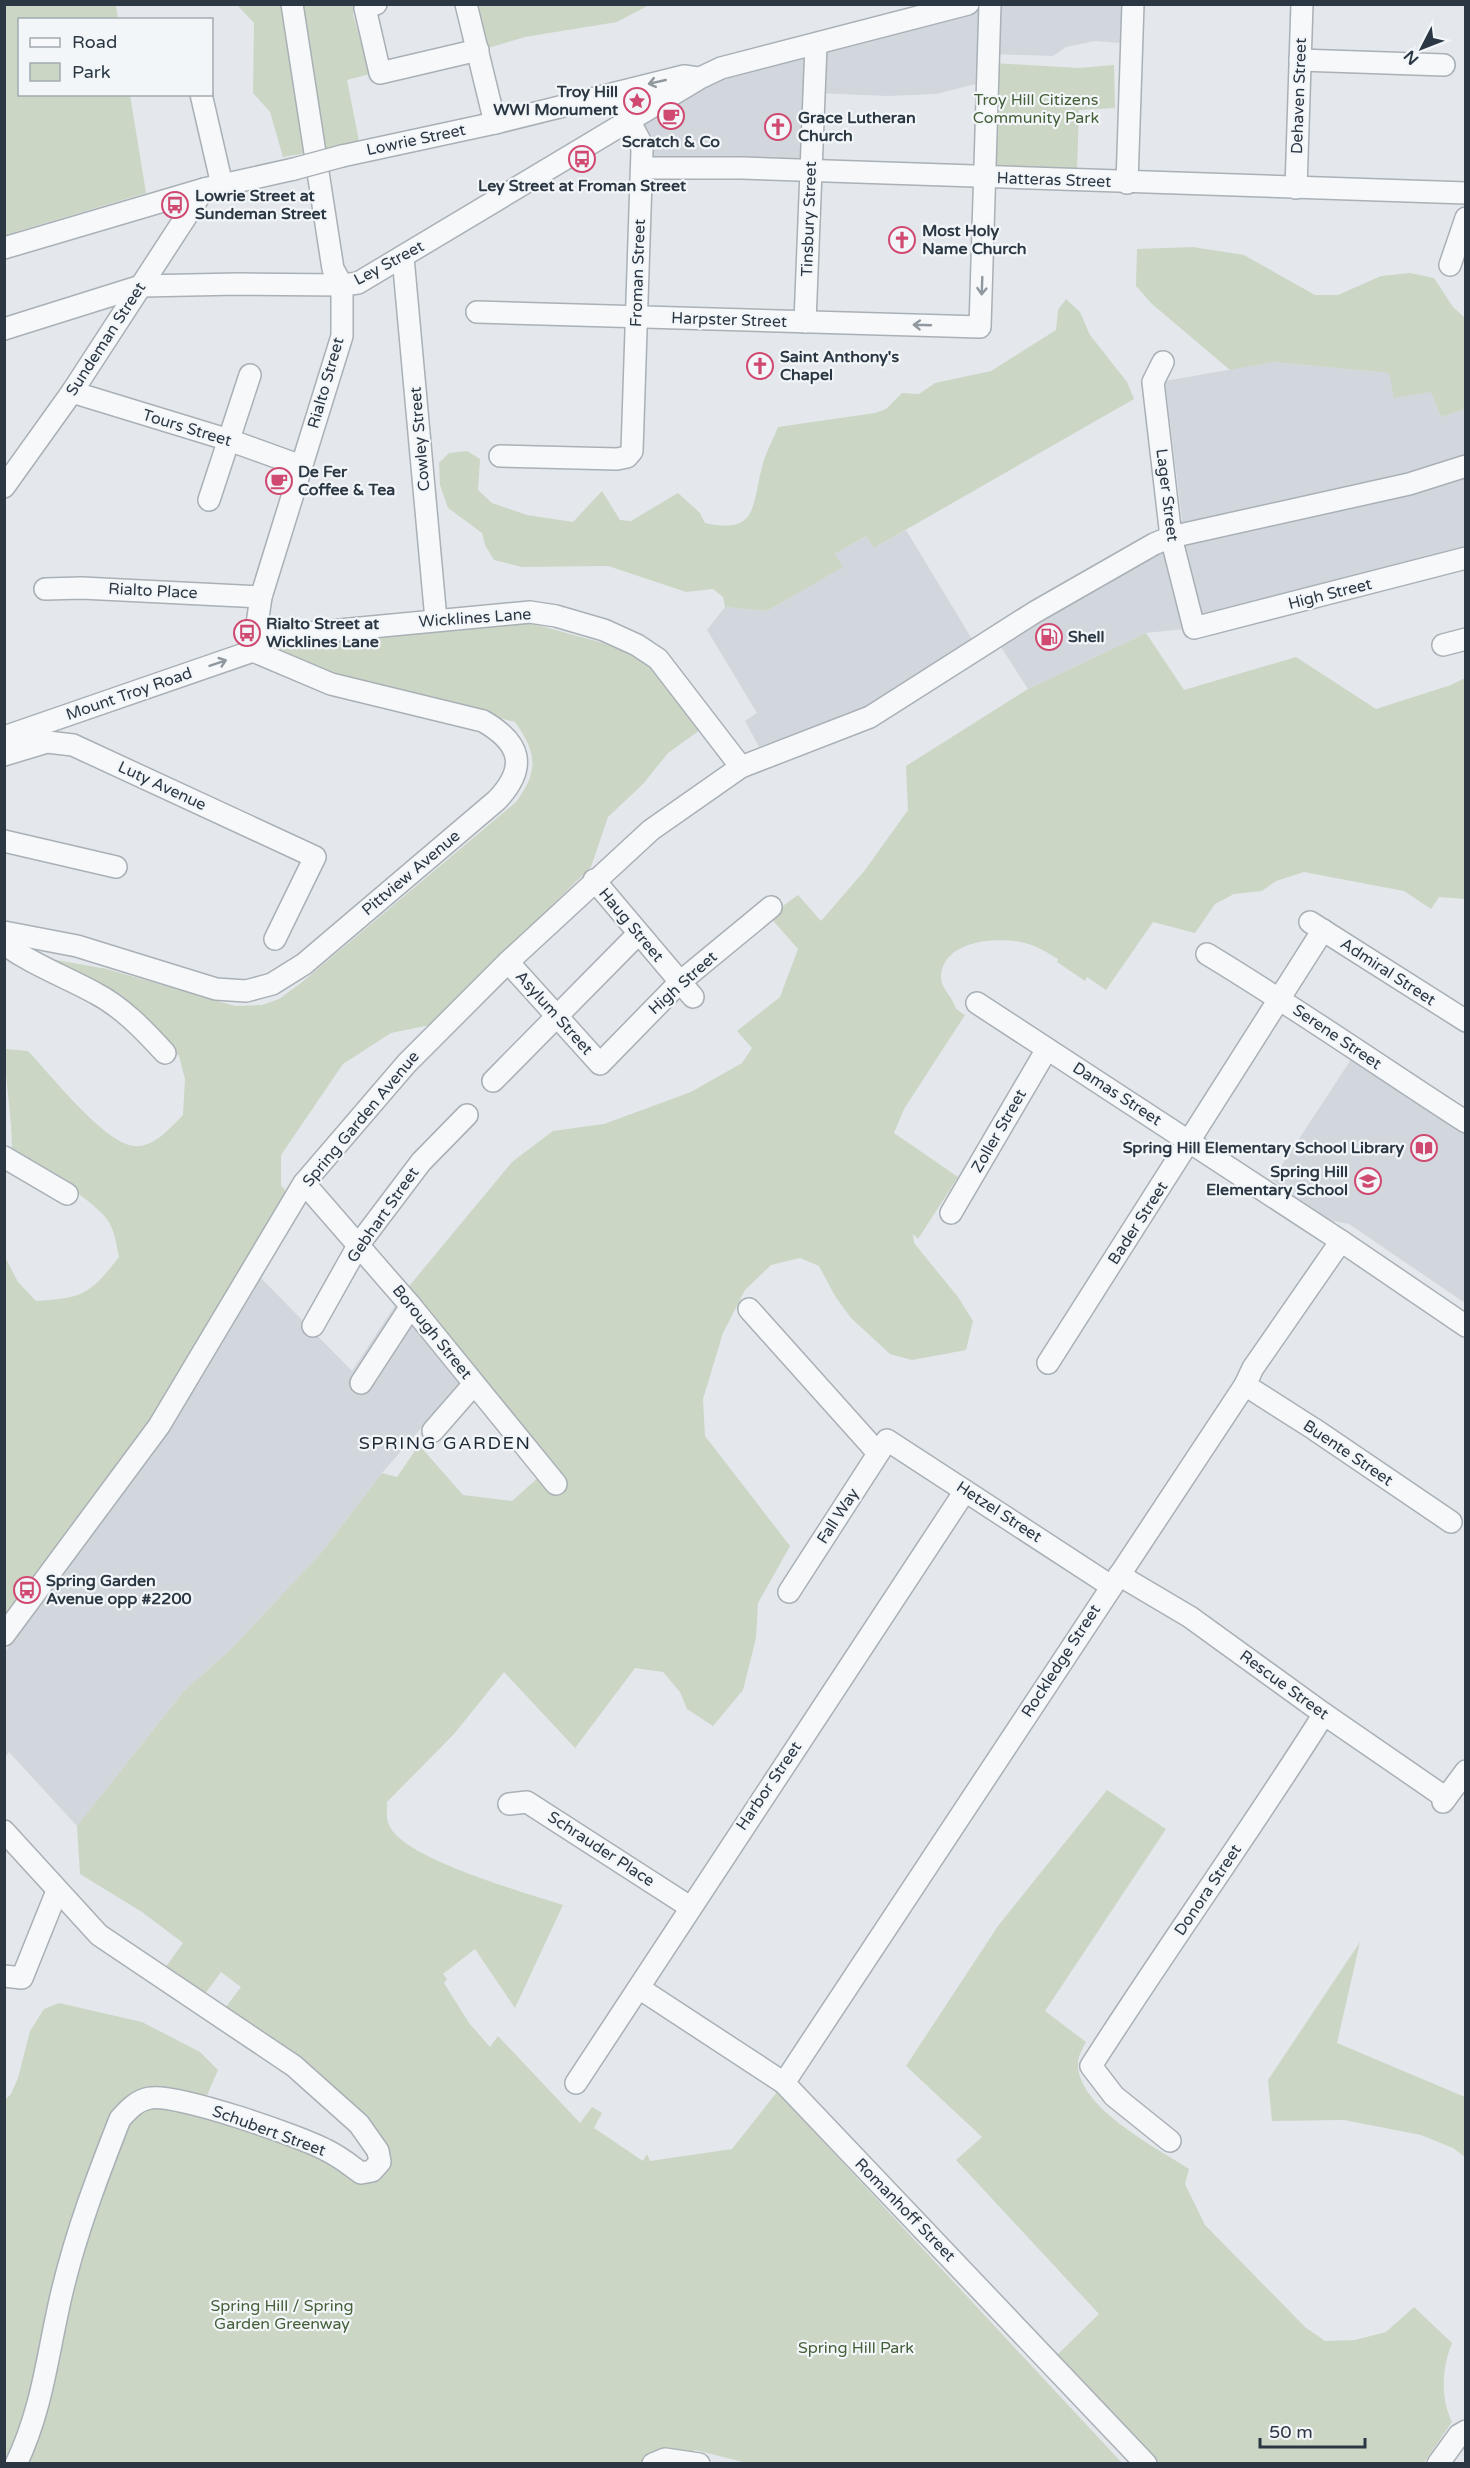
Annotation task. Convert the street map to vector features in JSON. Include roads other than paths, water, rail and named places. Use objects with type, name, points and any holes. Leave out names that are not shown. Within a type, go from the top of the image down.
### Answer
[{"type":"street","name":"Rialto Street","points":[[254,644],[261,597],[342,336],[342,285],[333,268],[292,4]]},
{"type":"street","points":[[376,4],[364,8],[380,73],[478,50]]},
{"type":"street","points":[[466,4],[495,123]]},
{"type":"street","name":"Lowrie Street","points":[[4,248],[213,187],[495,123],[684,76],[700,78],[721,68],[968,4]]},
{"type":"street","points":[[986,178],[990,4]]},
{"type":"street","points":[[1127,183],[1133,4]]},
{"type":"street","name":"Dehaven Street","points":[[1296,188],[1302,4]]},
{"type":"street","name":"Tinsbury Street","points":[[805,322],[816,45]]},
{"type":"street","points":[[1300,60],[1444,65]]},
{"type":"street","name":"Ley Street","points":[[4,329],[141,286],[358,283],[700,78]]},
{"type":"street","name":"Froman Street","points":[[500,456],[617,459],[627,457],[632,451],[642,150],[640,141],[615,94]]},
{"type":"street","points":[[201,96],[213,187]]},
{"type":"street","name":"Hatteras Street","points":[[642,168],[742,168],[1466,193]]},
{"type":"street","name":"Harpster Street","points":[[477,312],[980,327],[986,178]]},
{"type":"street","name":"Sundeman Street","points":[[6,481],[72,392],[141,286],[213,187]]},
{"type":"street","points":[[1450,265],[1466,218]]},
{"type":"street","name":"Cowley Street","points":[[403,257],[436,620]]},
{"type":"street","name":"Lager Street","points":[[1163,362],[1153,382],[1171,537],[1194,628]]},
{"type":"street","points":[[209,500],[250,375]]},
{"type":"street","name":"Tours Street","points":[[72,392],[229,440],[301,466]]},
{"type":"street","name":"Spring Garden Avenue","points":[[4,1635],[159,1426],[304,1183],[414,1056],[508,962],[594,880],[651,830],[741,767],[870,717],[1035,612],[1154,544],[1171,537],[1409,484],[1466,466]]},
{"type":"street","name":"High Street","points":[[1194,628],[1466,558]]},
{"type":"street","name":"Rialto Place","points":[[45,589],[82,588],[261,597]]},
{"type":"street","name":"Wicklines Lane","points":[[254,644],[436,620],[530,612],[555,616],[604,630],[637,645],[658,659],[741,767]]},
{"type":"street","points":[[1443,645],[1466,639]]},
{"type":"street","name":"Mount Troy Road","points":[[4,737],[254,644]]},
{"type":"street","name":"Pittview Avenue","points":[[4,932],[77,946],[216,990],[246,991],[273,984],[304,964],[497,800],[513,779],[517,766],[512,745],[498,729],[483,721],[331,684],[254,644]]},
{"type":"street","name":"Luty Avenue","points":[[4,755],[47,742],[73,745],[315,857],[275,939]]},
{"type":"street","points":[[4,841],[116,867]]},
{"type":"street","name":"Haug Street","points":[[594,880],[686,990]]},
{"type":"street","name":"High Street","points":[[600,1064],[686,990],[771,907]]},
{"type":"street","name":"Bader Street","points":[[1048,1363],[1281,999],[1316,926]]},
{"type":"street","name":"Admiral Street","points":[[1316,926],[1466,1022]]},
{"type":"street","points":[[493,1081],[638,934]]},
{"type":"street","points":[[4,944],[28,961],[97,994],[138,1023],[165,1053]]},
{"type":"street","name":"Serene Street","points":[[1207,954],[1281,999],[1466,1122]]},
{"type":"street","name":"Asylum Street","points":[[508,962],[600,1064]]},
{"type":"street","name":"Damas Street","points":[[977,1004],[1341,1241],[1466,1326]]},
{"type":"street","name":"Zoller Street","points":[[951,1214],[1047,1049]]},
{"type":"street","name":"Gebhart Street","points":[[313,1326],[359,1244],[420,1162],[467,1115]]},
{"type":"street","points":[[4,1157],[67,1194]]},
{"type":"street","name":"Borough Street","points":[[304,1183],[411,1306],[556,1484]]},
{"type":"street","name":"Rockledge Street","points":[[784,2083],[1245,1385],[1253,1368],[1341,1241]]},
{"type":"street","points":[[361,1383],[411,1306]]},
{"type":"street","name":"Hetzel Street","points":[[749,1309],[882,1447],[965,1491],[1115,1581]]},
{"type":"street","points":[[433,1431],[474,1383]]},
{"type":"street","name":"Buente Street","points":[[1245,1385],[1451,1522]]},
{"type":"street","name":"Fall Way","points":[[789,1592],[882,1447]]},
{"type":"street","name":"Harbor Street","points":[[576,2083],[965,1491]]},
{"type":"street","name":"Rescue Street","points":[[1115,1581],[1190,1617],[1444,1800],[1466,1771]]},
{"type":"street","name":"Donora Street","points":[[1170,2141],[1114,2096],[1091,2066],[1138,1992],[1269,1801],[1324,1714]]},
{"type":"street","name":"Schrauder Place","points":[[509,1804],[527,1802],[690,1907]]},
{"type":"street","name":"Schubert Street","points":[[4,1831],[99,1935],[294,2066],[359,2124],[378,2151],[380,2162],[372,2170],[361,2173],[326,2150],[247,2121],[169,2099],[151,2098],[129,2109],[120,2119],[76,2236],[60,2301],[43,2391],[16,2463]]},
{"type":"street","points":[[13,1977],[57,1891]]},
{"type":"street","name":"Romanhoff Street","points":[[639,1988],[784,2083],[1146,2463]]},
{"type":"street","points":[[1438,2463],[1459,2435],[1466,2431]]},
{"type":"street","points":[[653,2463],[665,2459],[699,2463]]},
{"type":"place","name":"Troy Hill WWI Monument","points":[[637,101]]},
{"type":"place","name":"Scratch & Co","points":[[671,116]]},
{"type":"place","name":"Grace Lutheran Church","points":[[778,127]]},
{"type":"place","name":"Ley Street at Froman Street","points":[[582,159]]},
{"type":"place","name":"Lowrie Street at Sundeman Street","points":[[175,205]]},
{"type":"place","name":"Most Holy Name Church","points":[[902,240]]},
{"type":"place","name":"Saint Anthony's Chapel","points":[[760,366]]},
{"type":"place","name":"De Fer Coffee & Tea","points":[[279,481]]},
{"type":"place","name":"Rialto Street at Wicklines Lane","points":[[247,633]]},
{"type":"place","name":"Shell","points":[[1049,637]]},
{"type":"place","name":"Spring Hill Elementary School Library","points":[[1424,1148]]},
{"type":"place","name":"Spring Hill Elementary School","points":[[1368,1181]]},
{"type":"place","name":"Spring Garden Avenue opp #2200","points":[[27,1590]]},
{"type":"district","name":"SPRING GARDEN","points":[[445,1443]]},
{"type":"park label","name":"Troy Hill Citizens Community Park","points":[[1036,109]]},
{"type":"park label","name":"Spring Hill / Spring Garden Greenway","points":[[282,2315]]},
{"type":"park label","name":"Spring Hill Park","points":[[856,2348]]}]
